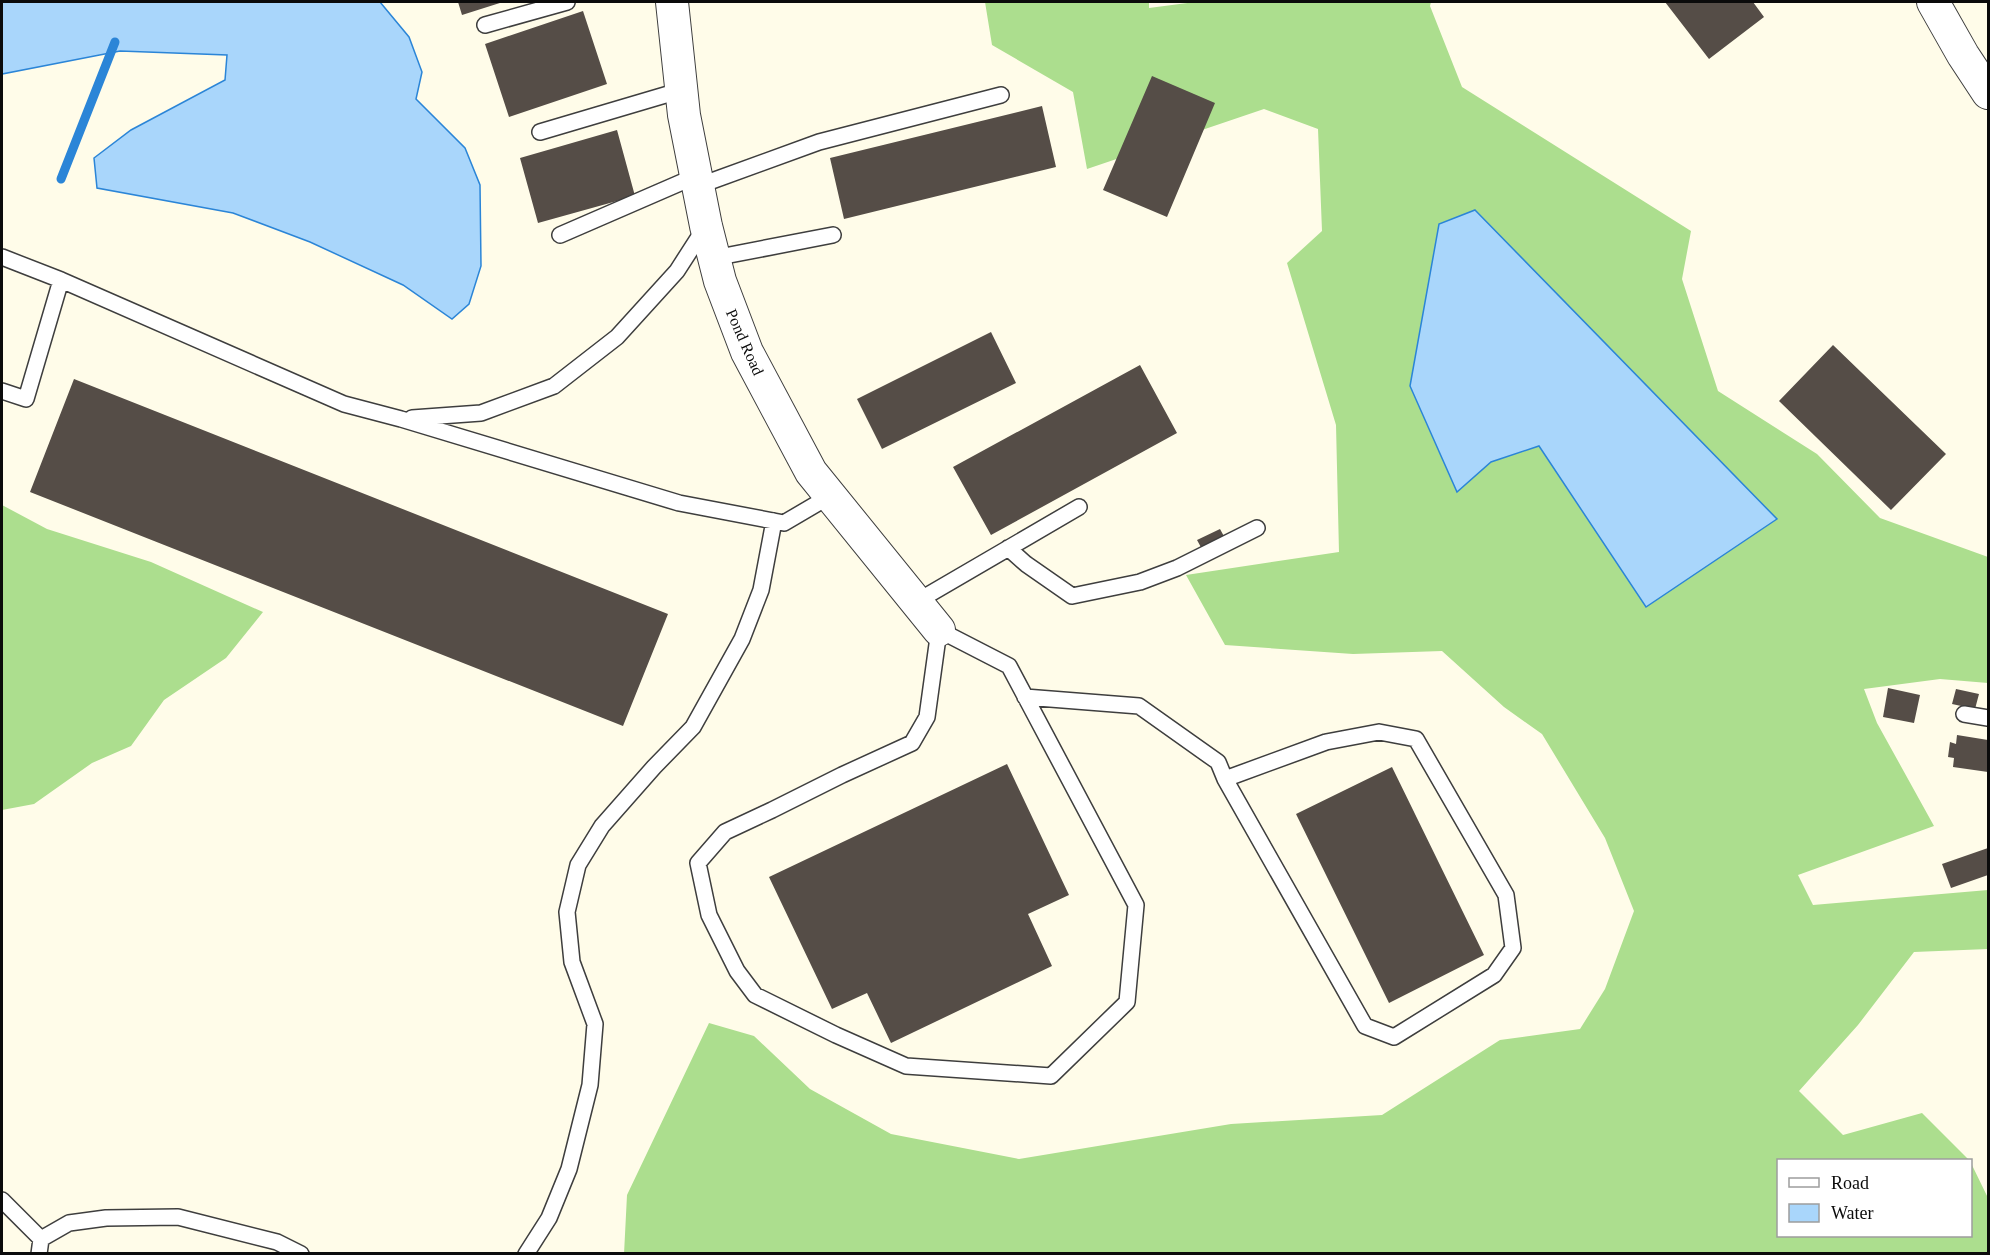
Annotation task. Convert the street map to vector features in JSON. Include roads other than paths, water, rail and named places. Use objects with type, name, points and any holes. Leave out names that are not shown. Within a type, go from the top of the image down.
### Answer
[{"type":"street","name":"Pond Road","points":[[672,2],[684,115],[706,226],[720,281],[747,352],[811,472],[939,630]]},
{"type":"street","points":[[1933,2],[1963,55],[1989,93]]},
{"type":"lane","points":[[485,25],[567,2]]},
{"type":"lane","points":[[540,132],[681,90]]},
{"type":"lane","points":[[560,235],[697,181],[819,142],[1001,95]]},
{"type":"lane","points":[[401,419],[482,413],[554,386],[617,337],[677,271],[706,226]]},
{"type":"lane","points":[[714,258],[833,235]]},
{"type":"lane","points":[[2,257],[62,280],[344,405],[401,419],[680,502],[784,523],[830,496]]},
{"type":"lane","points":[[2,391],[26,399],[62,280]]},
{"type":"lane","points":[[916,602],[1079,507]]},
{"type":"lane","points":[[526,1254],[549,1218],[568,1169],[590,1085],[595,1024],[572,962],[567,912],[578,866],[602,826],[654,766],[693,727],[705,707],[742,639],[761,591],[774,521]]},
{"type":"lane","points":[[1008,548],[1026,564],[1072,596],[1140,582],[1177,568],[1257,528]]},
{"type":"lane","points":[[939,630],[1009,666],[1136,905],[1127,1002],[1051,1076],[906,1066],[836,1035],[755,995],[737,971],[709,915],[698,863],[725,832],[842,774],[912,743],[927,717],[939,630]]},
{"type":"lane","points":[[1025,697],[1139,706],[1218,762],[1225,779],[1365,1026],[1394,1037],[1494,975],[1513,948],[1506,895],[1416,739],[1379,732],[1326,742],[1225,779]]},
{"type":"lane","points":[[1964,714],[1989,718]]},
{"type":"lane","points":[[2,1200],[40,1246],[69,1223],[106,1218],[178,1217],[277,1242],[301,1254]]},
{"type":"water","points":[[2,2],[380,2],[409,37],[422,72],[416,99],[465,148],[480,185],[481,266],[469,304],[452,319],[403,285],[310,242],[233,213],[97,188],[94,158],[131,130],[225,80],[227,55],[120,51],[2,74]]},
{"type":"water","points":[[1475,210],[1777,519],[1646,607],[1539,446],[1491,462],[1457,492],[1410,386],[1439,224]]},
{"type":"waterway","points":[[61,179],[115,42]]}]
